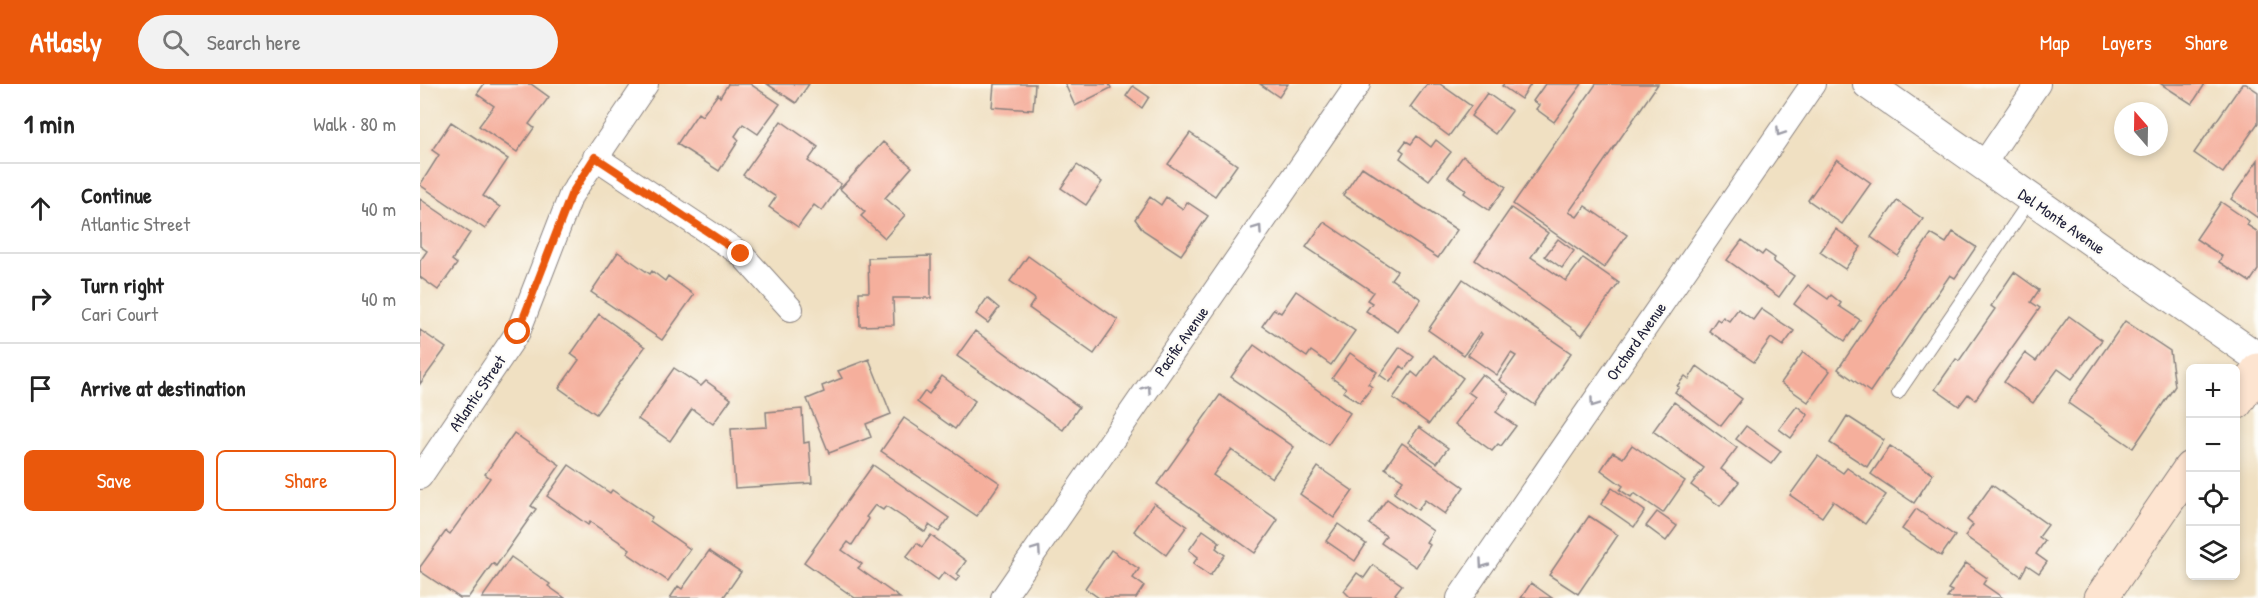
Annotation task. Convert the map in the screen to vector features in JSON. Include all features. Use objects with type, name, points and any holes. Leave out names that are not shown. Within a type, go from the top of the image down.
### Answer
[{"type":"main road","points":[[2240,396],[2258,370]]},
{"type":"main road","points":[[2101,598],[2187,472]]},
{"type":"street","name":"Atlantic Street","points":[[420,477],[518,332],[571,195],[646,84]]},
{"type":"street","name":"Pacific Avenue","points":[[1003,598],[1358,84]]},
{"type":"street","name":"Orchard Avenue","points":[[1459,598],[1813,84]]},
{"type":"street","name":"Del Monte Avenue","points":[[1868,84],[2258,358]]},
{"type":"street","points":[[1983,165],[2038,84]]},
{"type":"street","points":[[595,157],[741,254],[791,309]]},
{"type":"lane","points":[[1898,393],[2031,200]]},
{"type":"building","points":[[484,84],[531,84],[549,97],[529,124],[534,128],[517,152],[479,126],[494,106],[477,94]]},
{"type":"building","points":[[728,84],[750,84],[780,104],[758,134],[743,124],[735,136],[739,140],[719,171],[677,144],[698,113],[702,116],[718,94],[720,97]]},
{"type":"building","points":[[767,84],[809,84],[796,103]]},
{"type":"building","points":[[994,84],[1035,84],[1033,110],[992,107]]},
{"type":"building","points":[[1065,84],[1109,84],[1111,88],[1075,106]]},
{"type":"building","points":[[1260,84],[1288,84],[1279,97]]},
{"type":"building","points":[[1427,84],[1440,84],[1471,106],[1449,136],[1410,107]]},
{"type":"building","points":[[1504,84],[1531,84],[1521,99],[1502,86]]},
{"type":"building","points":[[1545,84],[1582,84],[1554,122],[1536,109],[1539,105],[1533,101]]},
{"type":"building","points":[[1596,84],[1658,84],[1569,212],[1577,217],[1585,206],[1627,235],[1604,268],[1513,204]]},
{"type":"building","points":[[2161,84],[2205,84],[2192,104]]},
{"type":"building","points":[[2242,84],[2258,92],[2258,123],[2223,173],[2194,153]]},
{"type":"building","points":[[1133,86],[1149,97],[1142,108],[1126,96]]},
{"type":"building","points":[[1487,93],[1512,111],[1495,134],[1471,116]]},
{"type":"building","points":[[781,121],[818,147],[808,161],[841,184],[822,211],[814,205],[798,227],[769,207],[776,197],[743,175]]},
{"type":"building","points":[[451,122],[508,159],[483,196],[500,207],[485,229],[420,185],[439,155],[432,150]]},
{"type":"building","points":[[1190,133],[1237,165],[1215,196],[1168,164]]},
{"type":"building","points":[[1417,136],[1431,147],[1436,140],[1451,152],[1429,180],[1400,158],[1404,152],[1400,149],[1406,141],[1411,144]]},
{"type":"building","points":[[883,142],[912,167],[885,198],[905,215],[885,238],[861,216],[865,212],[840,189]]},
{"type":"building","points":[[1463,156],[1506,187],[1489,210],[1464,193],[1466,190],[1448,177]]},
{"type":"building","points":[[1837,159],[1871,183],[1842,224],[1808,200]]},
{"type":"building","points":[[2258,160],[2258,218],[2231,199]]},
{"type":"building","points":[[1077,165],[1102,182],[1086,205],[1061,188]]},
{"type":"building","points":[[1362,167],[1457,230],[1438,258],[1343,195]]},
{"type":"building","points":[[1150,197],[1161,205],[1166,197],[1183,209],[1187,202],[1208,216],[1181,255],[1143,230],[1135,219]]},
{"type":"building","points":[[420,199],[470,233],[452,260],[457,264],[438,290],[420,277],[420,261],[427,251],[420,246]]},
{"type":"building","points":[[1897,201],[1923,219],[1898,256],[1871,237]]},
{"type":"building","points":[[2221,202],[2249,221],[2247,225],[2258,232],[2258,270],[2250,282],[2219,262],[2222,256],[2196,239]]},
{"type":"building","points":[[1511,208],[1548,233],[1531,257],[1566,281],[1583,258],[1619,283],[1582,335],[1475,260]]},
{"type":"building","points":[[1324,222],[1397,271],[1391,279],[1421,299],[1398,332],[1366,311],[1372,303],[1367,300],[1373,292],[1306,247]]},
{"type":"building","points":[[1836,229],[1861,247],[1845,269],[1820,252]]},
{"type":"building","points":[[1953,232],[1976,247],[1955,278],[1950,275],[1870,392],[1838,369],[1931,234],[1946,243]]},
{"type":"building","points":[[1558,239],[1574,251],[1562,268],[1545,256]]},
{"type":"building","points":[[1742,240],[1762,255],[1765,251],[1775,258],[1773,261],[1794,276],[1779,297],[1727,260]]},
{"type":"building","points":[[618,252],[650,274],[652,271],[665,281],[668,276],[694,295],[662,340],[591,292]]},
{"type":"building","points":[[931,256],[931,298],[893,298],[894,325],[860,326],[859,292],[869,292],[868,258]]},
{"type":"building","points":[[1028,256],[1118,320],[1094,354],[1029,308],[1035,299],[1010,281]]},
{"type":"building","points":[[2014,272],[2039,290],[2031,302],[2040,308],[1975,400],[1968,394],[1959,406],[1935,389],[1956,359],[1959,361],[1995,309],[1991,306]]},
{"type":"building","points":[[1463,279],[1571,353],[1535,405],[1499,380],[1516,356],[1511,353],[1497,375],[1468,355],[1482,334],[1480,332],[1464,355],[1428,330]]},
{"type":"building","points":[[1808,285],[1828,299],[1831,295],[1841,303],[1839,306],[1860,320],[1845,341],[1794,304]]},
{"type":"building","points":[[1296,291],[1355,331],[1331,365],[1311,351],[1307,357],[1262,326],[1274,309],[1281,313]]},
{"type":"building","points":[[987,298],[999,308],[988,323],[976,314]]},
{"type":"building","points":[[1738,309],[1753,320],[1761,309],[1794,331],[1783,346],[1771,338],[1754,362],[1709,331],[1717,319],[1720,321],[1723,317],[1729,321]]},
{"type":"building","points":[[599,314],[645,347],[596,414],[559,388],[579,360],[571,354]]},
{"type":"building","points":[[2069,316],[2102,340],[2072,379],[2058,369],[2033,403],[2004,382],[2025,353],[2036,361]]},
{"type":"building","points":[[2125,321],[2170,351],[2175,386],[2133,448],[2068,403]]},
{"type":"building","points":[[420,330],[446,348],[420,384]]},
{"type":"building","points":[[975,331],[1079,407],[1063,430],[957,356]]},
{"type":"building","points":[[1254,345],[1350,413],[1328,445],[1231,377]]},
{"type":"building","points":[[1400,347],[1414,357],[1405,369],[1401,366],[1390,382],[1380,375]]},
{"type":"building","points":[[1803,352],[1830,371],[1808,402],[1781,383]]},
{"type":"building","points":[[1350,353],[1377,372],[1368,384],[1372,387],[1360,403],[1343,392],[1346,388],[1332,378]]},
{"type":"building","points":[[1434,355],[1463,378],[1429,424],[1393,398],[1412,372],[1418,377]]},
{"type":"building","points":[[869,359],[891,414],[866,424],[871,437],[829,453],[807,399],[824,392],[822,386],[842,378],[838,371]]},
{"type":"building","points":[[1697,366],[1742,399],[1721,426],[1675,392],[1685,376],[1689,379]]},
{"type":"building","points":[[674,368],[701,386],[706,381],[731,399],[713,424],[692,409],[670,441],[638,419]]},
{"type":"building","points":[[1482,374],[1509,394],[1496,412],[1516,426],[1501,446],[1498,444],[1492,451],[1455,424],[1475,397],[1468,392]]},
{"type":"building","points":[[942,376],[975,401],[955,429],[917,402],[925,391],[929,394]]},
{"type":"building","points":[[1220,395],[1294,447],[1272,478],[1231,450],[1213,475],[1278,520],[1255,553],[1157,484]]},
{"type":"building","points":[[1674,402],[1737,448],[1721,469],[1739,482],[1720,506],[1691,485],[1704,468],[1653,431]]},
{"type":"building","points":[[1797,406],[1808,415],[1791,438],[1779,429]]},
{"type":"building","points":[[802,409],[804,443],[809,442],[812,483],[735,488],[731,429],[767,427],[766,412]]},
{"type":"building","points":[[1847,416],[1884,440],[1867,467],[1830,443]]},
{"type":"building","points":[[904,418],[1000,483],[977,516],[881,451]]},
{"type":"building","points":[[1746,426],[1781,451],[1771,464],[1736,439]]},
{"type":"building","points":[[1419,427],[1448,448],[1437,463],[1408,442]]},
{"type":"building","points":[[514,433],[560,465],[531,506],[536,509],[496,566],[493,563],[468,598],[460,598],[420,571],[420,567],[446,531],[450,534],[490,478],[485,474]]},
{"type":"building","points":[[1402,443],[1464,487],[1445,514],[1425,500],[1418,510],[1394,493],[1403,480],[1385,468]]},
{"type":"building","points":[[1632,445],[1685,481],[1663,513],[1634,493],[1631,497],[1620,490],[1623,486],[1601,470],[1613,452],[1623,458]]},
{"type":"building","points":[[1890,446],[1933,474],[1914,503],[1871,474]]},
{"type":"building","points":[[1818,456],[1843,473],[1847,468],[1886,495],[1865,524],[1833,501],[1822,517],[1790,495]]},
{"type":"building","points":[[569,465],[610,493],[612,490],[652,517],[650,521],[690,549],[668,581],[627,553],[630,549],[590,522],[588,525],[547,496]]},
{"type":"building","points":[[873,465],[949,518],[939,532],[929,525],[925,532],[886,506],[883,510],[875,505],[866,517],[869,519],[852,545],[848,542],[842,550],[862,564],[858,568],[900,598],[855,598],[804,562]]},
{"type":"building","points":[[1318,467],[1353,491],[1334,518],[1300,494]]},
{"type":"building","points":[[1992,485],[2048,525],[2039,537],[2045,541],[2036,554],[2047,562],[2039,573],[2027,565],[2021,576],[1965,536],[1973,525],[1967,520]]},
{"type":"building","points":[[1612,488],[1645,511],[1634,527],[1601,504]]},
{"type":"building","points":[[1387,499],[1433,531],[1426,542],[1430,545],[1416,567],[1381,543],[1386,536],[1369,524]]},
{"type":"building","points":[[1154,503],[1187,526],[1166,555],[1134,531]]},
{"type":"building","points":[[1916,509],[1955,536],[1941,556],[1902,529]]},
{"type":"building","points":[[1657,512],[1677,526],[1666,541],[1646,526]]},
{"type":"building","points":[[1589,516],[1618,535],[1578,594],[1549,575]]},
{"type":"building","points":[[1338,524],[1366,544],[1355,561],[1326,541]]},
{"type":"building","points":[[1203,530],[1220,542],[1216,548],[1225,555],[1210,576],[1193,564],[1198,557],[1189,550]]},
{"type":"building","points":[[931,535],[966,561],[957,574],[960,576],[956,581],[944,572],[938,580],[906,557],[917,543],[922,547]]},
{"type":"building","points":[[1111,550],[1139,569],[1133,578],[1144,586],[1136,598],[1099,598],[1085,588]]},
{"type":"building","points":[[709,551],[741,572],[723,598],[670,598],[678,586],[682,589]]},
{"type":"building","points":[[511,557],[550,584],[548,586],[565,598],[482,598]]},
{"type":"building","points":[[1966,563],[1987,578],[1983,584],[2003,598],[1947,598],[1952,591],[1948,589]]},
{"type":"building","points":[[1373,565],[1402,585],[1395,594],[1400,598],[1351,598],[1344,591],[1357,573],[1364,578]]},
{"type":"building","points":[[1531,583],[1552,598],[1521,598]]},
{"type":"route","points":[[518,332],[571,195],[595,157],[741,254]]}]
